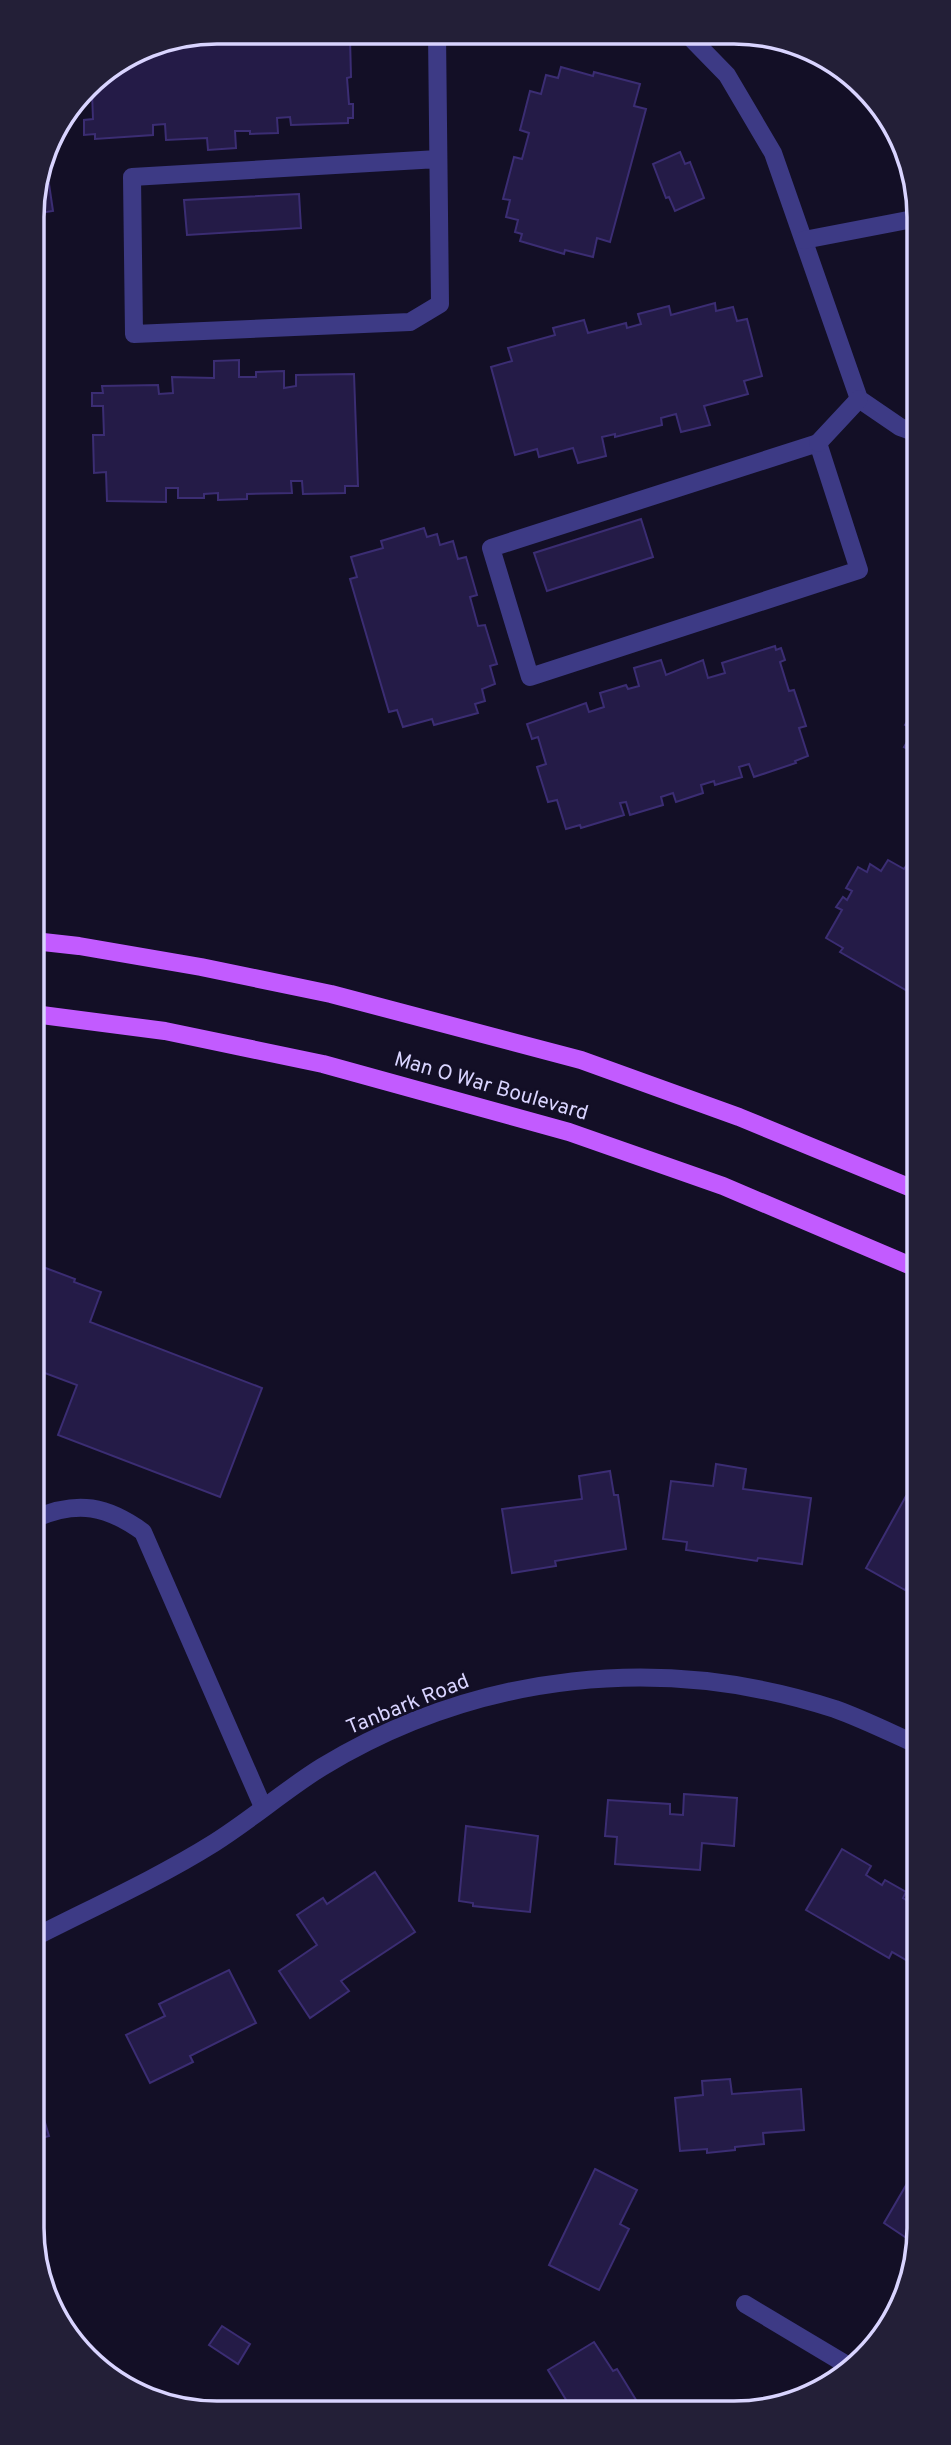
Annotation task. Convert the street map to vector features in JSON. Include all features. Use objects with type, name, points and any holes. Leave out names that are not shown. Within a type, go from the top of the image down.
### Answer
[{"type":"main road","points":[[44,942],[201,967],[331,994],[581,1060],[739,1117],[907,1186]]},
{"type":"main road","name":"Man O War Boulevard","points":[[44,1015],[165,1031],[323,1065],[555,1128],[723,1186],[907,1265]]},
{"type":"street","points":[[437,44],[440,304],[410,322],[134,334],[132,177],[438,159]]},
{"type":"street","points":[[697,44],[727,75],[773,153],[859,399],[907,430]]},
{"type":"street","points":[[804,240],[907,220]]},
{"type":"street","points":[[818,443],[859,570],[530,677],[491,548],[818,443],[859,399]]},
{"type":"street","points":[[44,1516],[77,1506],[100,1509],[123,1518],[143,1532],[263,1807]]},
{"type":"street","name":"Tanbark Road","points":[[44,1932],[216,1842],[323,1767],[378,1738],[445,1709],[496,1695],[584,1678],[669,1677],[752,1687],[837,1710],[907,1740]]},
{"type":"street","points":[[745,2304],[842,2362]]},
{"type":"building","points":[[350,44],[351,77],[347,78],[353,118],[348,118],[348,123],[291,125],[290,117],[277,118],[278,133],[250,134],[250,131],[235,131],[236,148],[208,150],[207,138],[166,140],[165,124],[153,125],[153,135],[95,139],[95,134],[84,135],[84,120],[93,119],[94,94],[111,79],[161,53],[194,45]]},
{"type":"building","points":[[561,67],[640,84],[634,106],[646,109],[610,242],[597,238],[593,257],[565,250],[564,254],[520,241],[522,234],[515,232],[518,220],[506,217],[510,200],[503,199],[514,157],[522,159],[529,133],[520,130],[530,91],[541,94],[546,75],[558,78]]},
{"type":"building","points":[[680,152],[685,164],[690,162],[704,198],[675,211],[669,197],[666,198],[653,164]]},
{"type":"building","points":[[49,184],[53,211],[44,212],[44,205]]},
{"type":"building","points":[[299,194],[301,228],[187,235],[184,200]]},
{"type":"building","points":[[715,303],[716,311],[733,307],[737,321],[747,319],[762,376],[744,381],[748,394],[704,406],[710,425],[681,432],[676,414],[661,418],[662,425],[615,437],[615,434],[602,437],[606,456],[578,463],[573,448],[539,457],[537,449],[515,455],[491,367],[512,361],[508,348],[555,335],[553,328],[584,320],[588,333],[626,323],[627,328],[641,324],[638,314],[669,306],[671,315]]},
{"type":"building","points":[[239,360],[239,377],[256,377],[256,372],[284,371],[284,388],[296,386],[296,375],[354,374],[358,486],[345,486],[345,493],[303,494],[302,481],[291,481],[292,493],[247,494],[247,499],[218,500],[218,493],[204,494],[204,498],[178,498],[178,488],[166,488],[166,502],[107,501],[106,472],[94,473],[93,435],[104,435],[103,406],[92,406],[92,393],[103,393],[102,386],[158,385],[159,394],[173,393],[172,377],[214,378],[214,361]]},
{"type":"building","points":[[641,519],[653,557],[547,591],[534,553]]},
{"type":"building","points":[[424,528],[427,537],[437,534],[440,545],[453,541],[458,559],[466,557],[477,595],[470,597],[478,626],[485,625],[497,664],[490,666],[495,684],[482,689],[485,701],[475,704],[478,713],[434,725],[432,719],[403,727],[397,710],[389,712],[350,579],[357,577],[351,557],[383,548],[381,541]]},
{"type":"building","points":[[775,646],[776,650],[781,648],[785,660],[780,662],[789,691],[794,690],[806,726],[799,728],[808,756],[795,761],[796,763],[754,777],[749,764],[739,767],[742,777],[715,785],[714,781],[701,785],[703,793],[676,802],[673,793],[661,797],[663,805],[630,815],[626,802],[620,803],[624,815],[581,828],[580,825],[566,829],[557,800],[548,802],[537,767],[546,764],[538,737],[532,739],[527,724],[586,703],[589,712],[604,707],[600,693],[626,685],[628,689],[639,686],[634,668],[661,660],[666,675],[703,660],[708,678],[725,673],[722,663]]},
{"type":"building","points":[[888,860],[904,869],[907,864],[907,991],[840,952],[843,948],[826,938],[842,910],[836,907],[843,897],[847,900],[852,891],[846,888],[858,867],[867,872],[870,864],[881,871]]},
{"type":"building","points":[[44,1267],[101,1292],[90,1322],[262,1388],[220,1497],[58,1435],[77,1385],[44,1373]]},
{"type":"building","points":[[716,1464],[746,1469],[743,1489],[811,1498],[802,1564],[758,1558],[757,1561],[686,1550],[687,1542],[663,1539],[671,1481],[713,1486]]},
{"type":"building","points":[[610,1471],[614,1495],[618,1495],[626,1549],[555,1561],[556,1566],[512,1573],[502,1509],[582,1499],[579,1476]]},
{"type":"building","points":[[907,1497],[907,1587],[905,1590],[866,1568]]},
{"type":"building","points":[[684,1794],[737,1798],[734,1846],[702,1843],[700,1870],[615,1864],[617,1837],[605,1836],[608,1800],[670,1804],[670,1814],[683,1815]]},
{"type":"building","points":[[466,1826],[538,1836],[530,1912],[473,1906],[473,1903],[459,1901]]},
{"type":"building","points":[[842,1849],[871,1866],[866,1875],[882,1885],[885,1880],[906,1892],[903,1898],[907,1900],[907,1961],[892,1952],[889,1958],[806,1910]]},
{"type":"building","points":[[375,1872],[415,1932],[341,1981],[349,1991],[310,2018],[279,1971],[317,1945],[297,1915],[323,1898],[327,1904]]},
{"type":"building","points":[[229,1970],[256,2023],[190,2056],[193,2062],[150,2083],[126,2035],[165,2016],[159,2004]]},
{"type":"building","points":[[730,2079],[732,2094],[801,2089],[804,2130],[763,2133],[764,2144],[735,2147],[735,2150],[707,2153],[707,2149],[680,2151],[675,2098],[703,2095],[702,2081]]},
{"type":"building","points":[[44,2119],[49,2136],[44,2137]]},
{"type":"building","points":[[595,2169],[637,2190],[620,2224],[629,2229],[599,2290],[549,2265]]},
{"type":"building","points":[[907,2184],[907,2238],[884,2223]]},
{"type":"building","points":[[222,2326],[250,2344],[238,2364],[209,2345]]},
{"type":"building","points":[[594,2342],[613,2371],[617,2369],[637,2401],[567,2401],[548,2370]]}]
